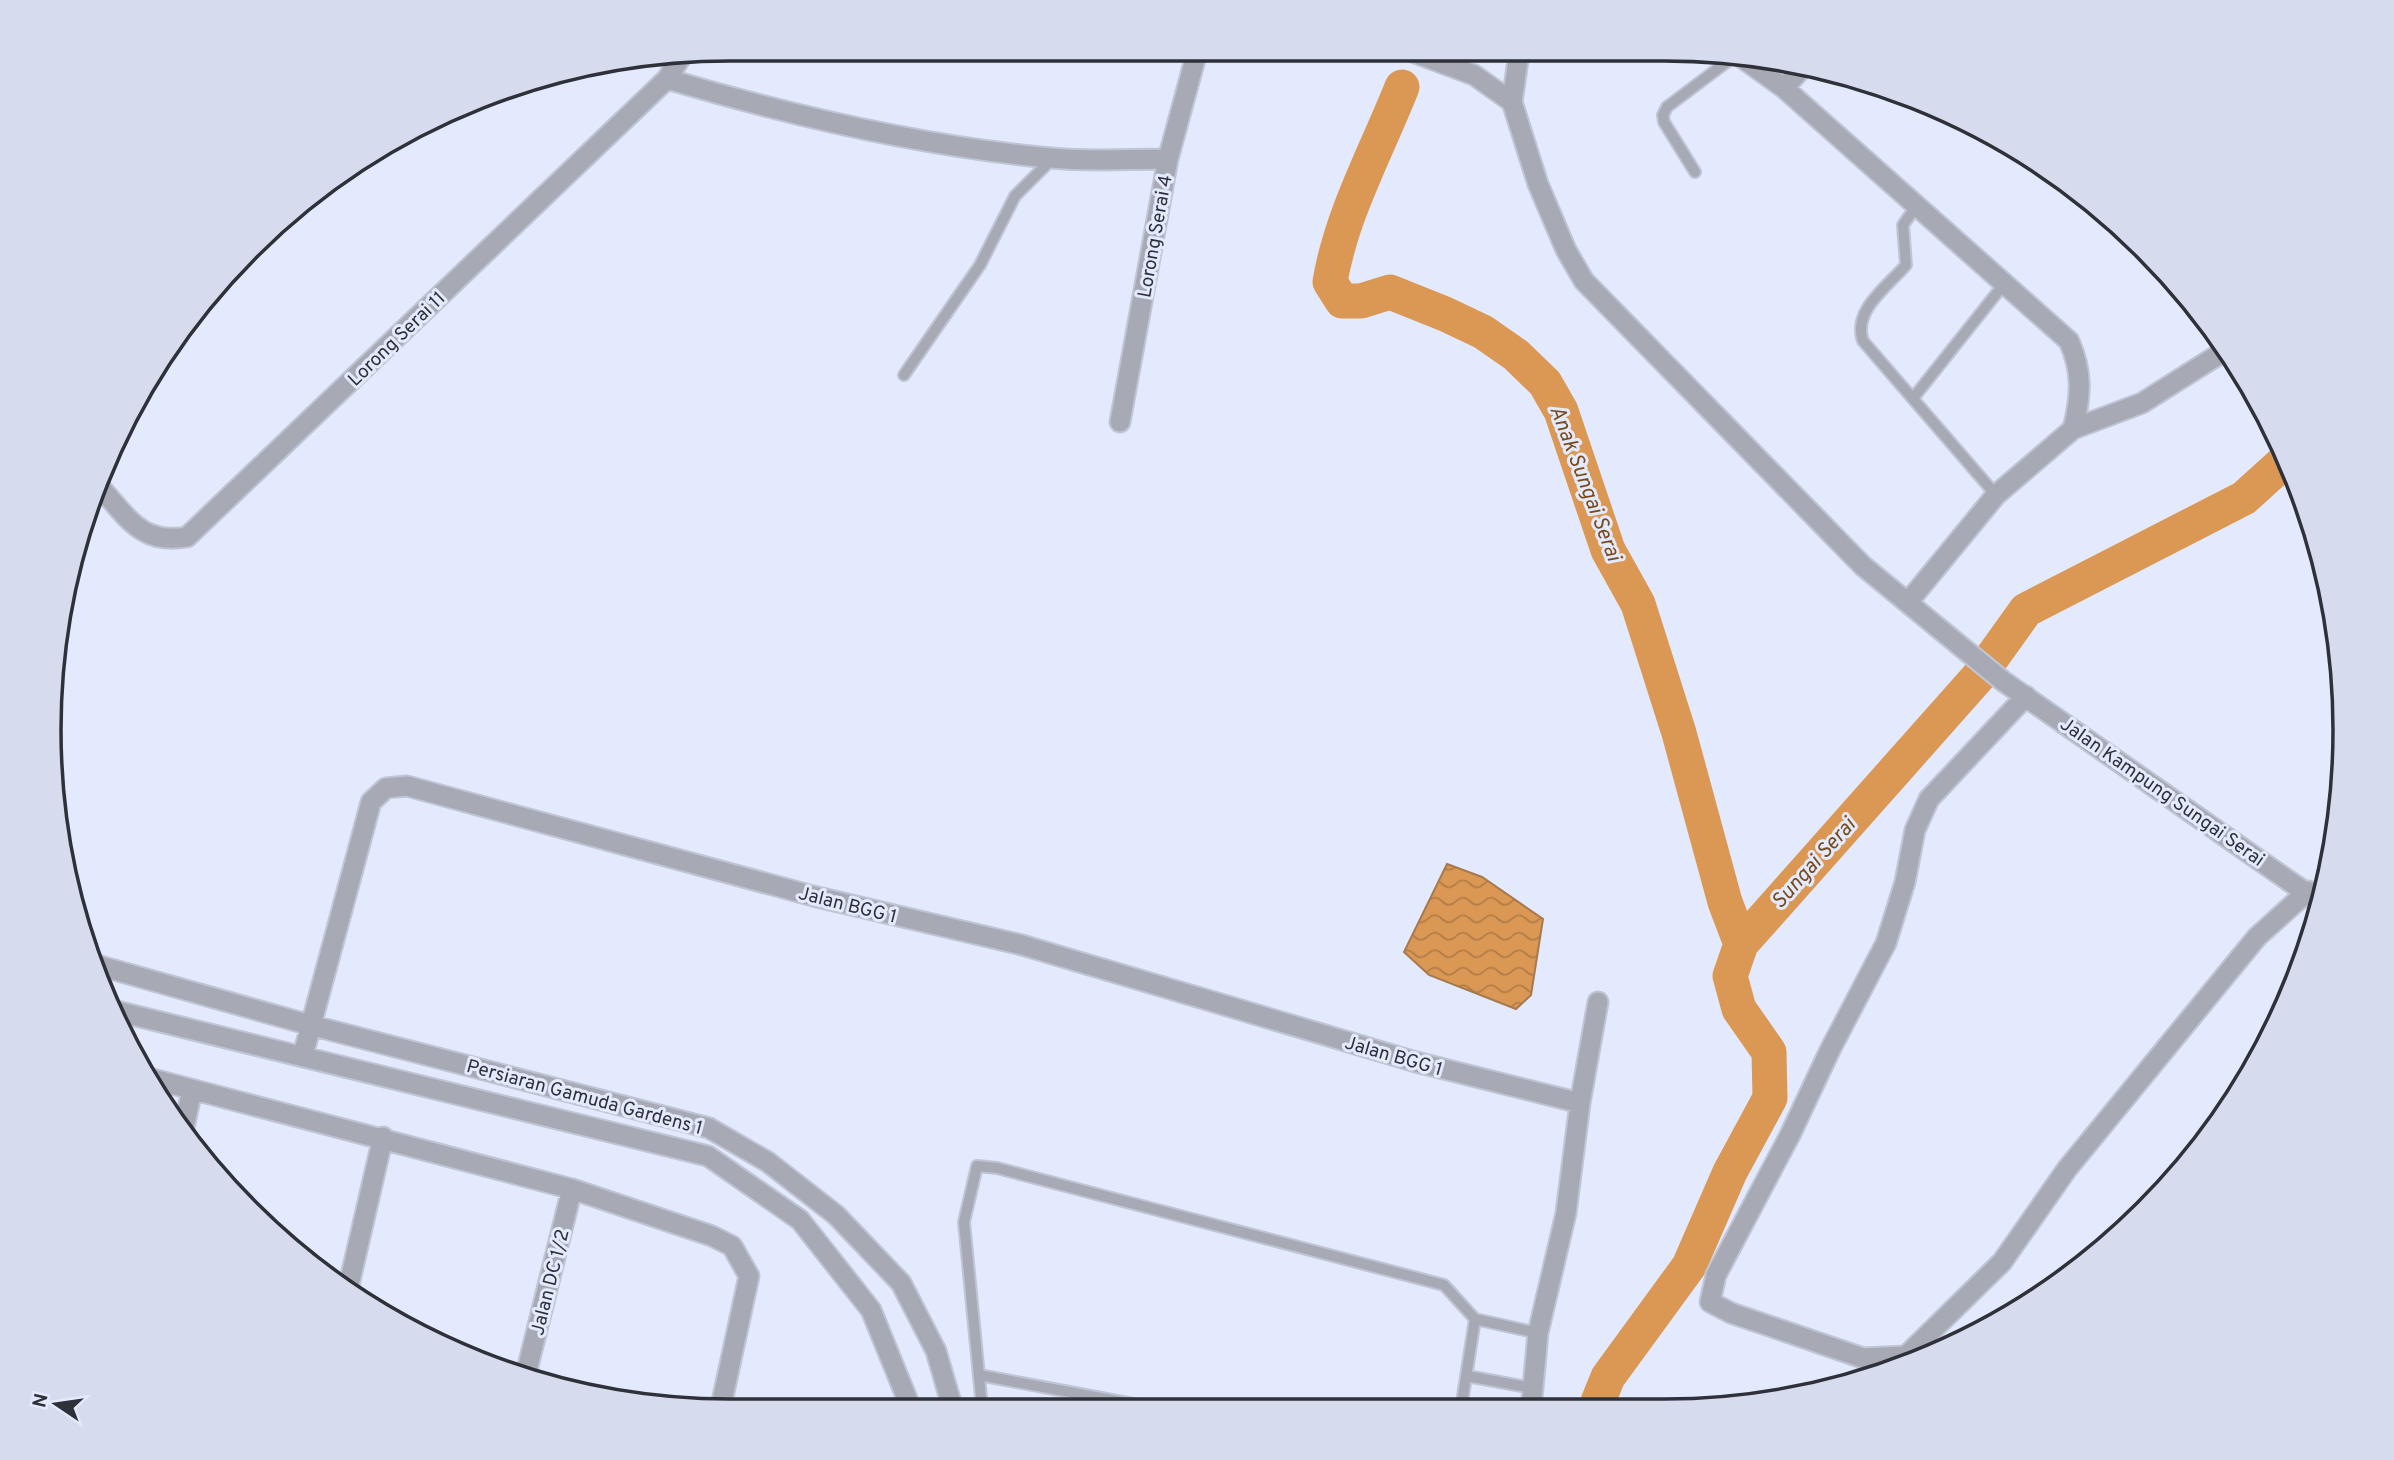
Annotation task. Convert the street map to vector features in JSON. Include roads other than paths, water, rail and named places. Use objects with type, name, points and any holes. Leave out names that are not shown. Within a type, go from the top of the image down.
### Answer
[{"type":"street","name":"Lorong Serai 4","points":[[1120,422],[1168,159],[1195,61]]},
{"type":"street","points":[[1436,61],[1474,75],[1512,102],[1517,61]]},
{"type":"street","name":"Lorong Serai 11","points":[[105,493],[144,533],[166,541],[187,537],[667,79],[677,64]]},
{"type":"street","points":[[1755,68],[1784,88],[2068,341],[2077,359],[2082,395],[2073,429]]},
{"type":"street","points":[[1784,88],[1796,74]]},
{"type":"street","points":[[667,79],[779,112],[883,134],[1053,158],[1168,159]]},
{"type":"street","name":"Jalan Kampung Sungai Serai","points":[[1512,102],[1538,184],[1566,250],[1584,281],[1830,534],[1863,566],[1909,601],[2003,681],[2312,893]]},
{"type":"street","points":[[1909,601],[1996,495],[2073,429],[2142,403],[2218,355]]},
{"type":"street","points":[[1897,1356],[1863,1358],[1731,1313],[1710,1302],[1716,1275],[1886,943],[1905,882],[1915,830],[1929,799],[2026,695]]},
{"type":"street","name":"Jalan BGG 1","points":[[303,1055],[371,802],[386,789],[407,786],[813,896],[1022,946],[1416,1062],[1580,1103]]},
{"type":"street","points":[[1911,1351],[2001,1262],[2067,1169],[2257,937],[2310,902]]},
{"type":"street","name":"Persiaran Gamuda Gardens 1","points":[[105,967],[310,1025],[709,1128],[768,1162],[836,1215],[901,1283],[936,1351],[950,1399]]},
{"type":"street","points":[[1531,1399],[1538,1333],[1566,1213],[1580,1103],[1598,1002]]},
{"type":"street","name":"Persiaran Gamuda Gardens 1","points":[[124,1013],[708,1156],[800,1220],[871,1310],[907,1399]]},
{"type":"street","points":[[162,1082],[572,1189],[712,1236],[732,1246],[749,1276],[723,1399]]},
{"type":"street","points":[[186,1119],[192,1090]]},
{"type":"street","points":[[350,1280],[383,1138]]},
{"type":"street","name":"Jalan DC 1/2","points":[[528,1367],[572,1189]]},
{"type":"lane","points":[[1695,172],[1664,122],[1663,115],[1667,107],[1724,65]]},
{"type":"lane","points":[[904,374],[980,265],[1016,196],[1053,158]]},
{"type":"lane","points":[[1917,205],[1903,225],[1906,265],[1863,314],[1859,322],[1863,341],[1996,495]]},
{"type":"lane","points":[[1914,397],[2004,284]]},
{"type":"lane","points":[[981,1399],[964,1222],[977,1166],[997,1168],[1143,1204],[1444,1284],[1475,1319],[1538,1333]]},
{"type":"lane","points":[[1463,1399],[1475,1319]]},
{"type":"lane","points":[[979,1375],[1106,1399]]},
{"type":"lane","points":[[1467,1376],[1532,1388]]},
{"type":"water","points":[[1447,864],[1482,877],[1543,919],[1531,995],[1516,1009],[1429,975],[1404,952]]},
{"type":"waterway","name":"Anak Sungai Serai","points":[[1402,87],[1351,207],[1330,282],[1342,301],[1361,301],[1390,292],[1445,314],[1483,332],[1516,355],[1545,383],[1561,411],[1608,550],[1638,604],[1679,733],[1725,902],[1741,944]]},
{"type":"waterway","name":"Sungai Serai","points":[[1599,1399],[1608,1377],[1689,1266],[1730,1172],[1770,1098],[1769,1052],[1739,1009],[1730,976],[1741,944],[1978,677],[2026,610],[2244,498],[2279,467]]}]
